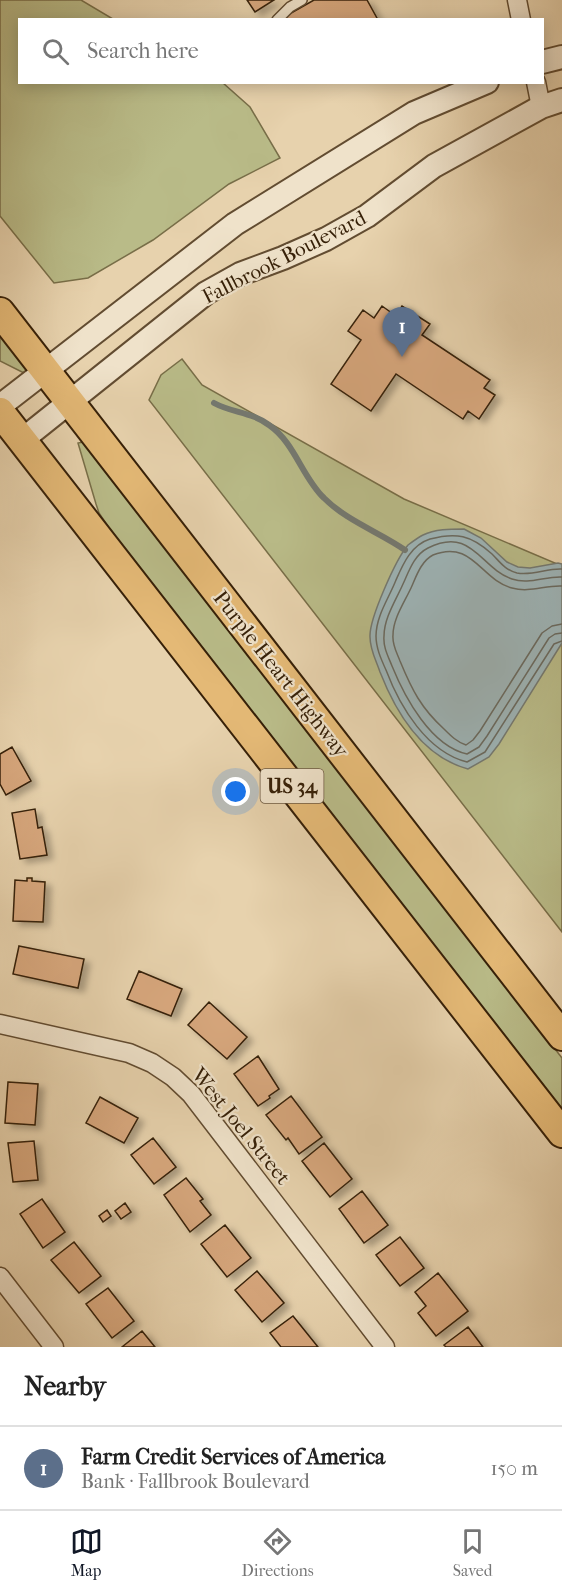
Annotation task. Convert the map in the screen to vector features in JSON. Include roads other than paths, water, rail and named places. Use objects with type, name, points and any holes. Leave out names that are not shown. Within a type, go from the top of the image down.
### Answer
[{"type":"main road","name":"Purple Heart Highway","points":[[0,312],[562,1036]]},
{"type":"main road","name":"US 34","points":[[0,412],[562,1133]]},
{"type":"street","points":[[517,0],[521,18]]},
{"type":"street","points":[[544,62],[562,57]]},
{"type":"street","name":"Fallbrook Boulevard","points":[[0,406],[235,224],[414,113],[483,84]]},
{"type":"street","points":[[537,84],[552,104]]},
{"type":"street","name":"Fallbrook Boulevard","points":[[22,440],[206,293],[240,274],[326,239],[368,216],[434,166],[552,104]]},
{"type":"street","name":"West Joel Street","points":[[0,1024],[129,1053],[152,1063],[173,1077],[191,1094],[385,1347]]},
{"type":"street","points":[[0,1277],[54,1347]]},
{"type":"lane","points":[[279,18],[290,7],[302,0]]},
{"type":"water","points":[[464,529],[481,538],[507,562],[518,567],[530,568],[562,564],[562,643],[499,744],[489,757],[468,769],[438,755],[425,744],[403,718],[387,687],[374,655],[370,637],[374,617],[384,590],[408,545],[432,532]]},
{"type":"waterway","points":[[214,403],[256,417],[269,425],[278,432],[292,450],[316,490],[324,498],[353,520],[405,550]]},
{"type":"place","name":"Farm Credit Services of America","points":[[402,357]]}]
